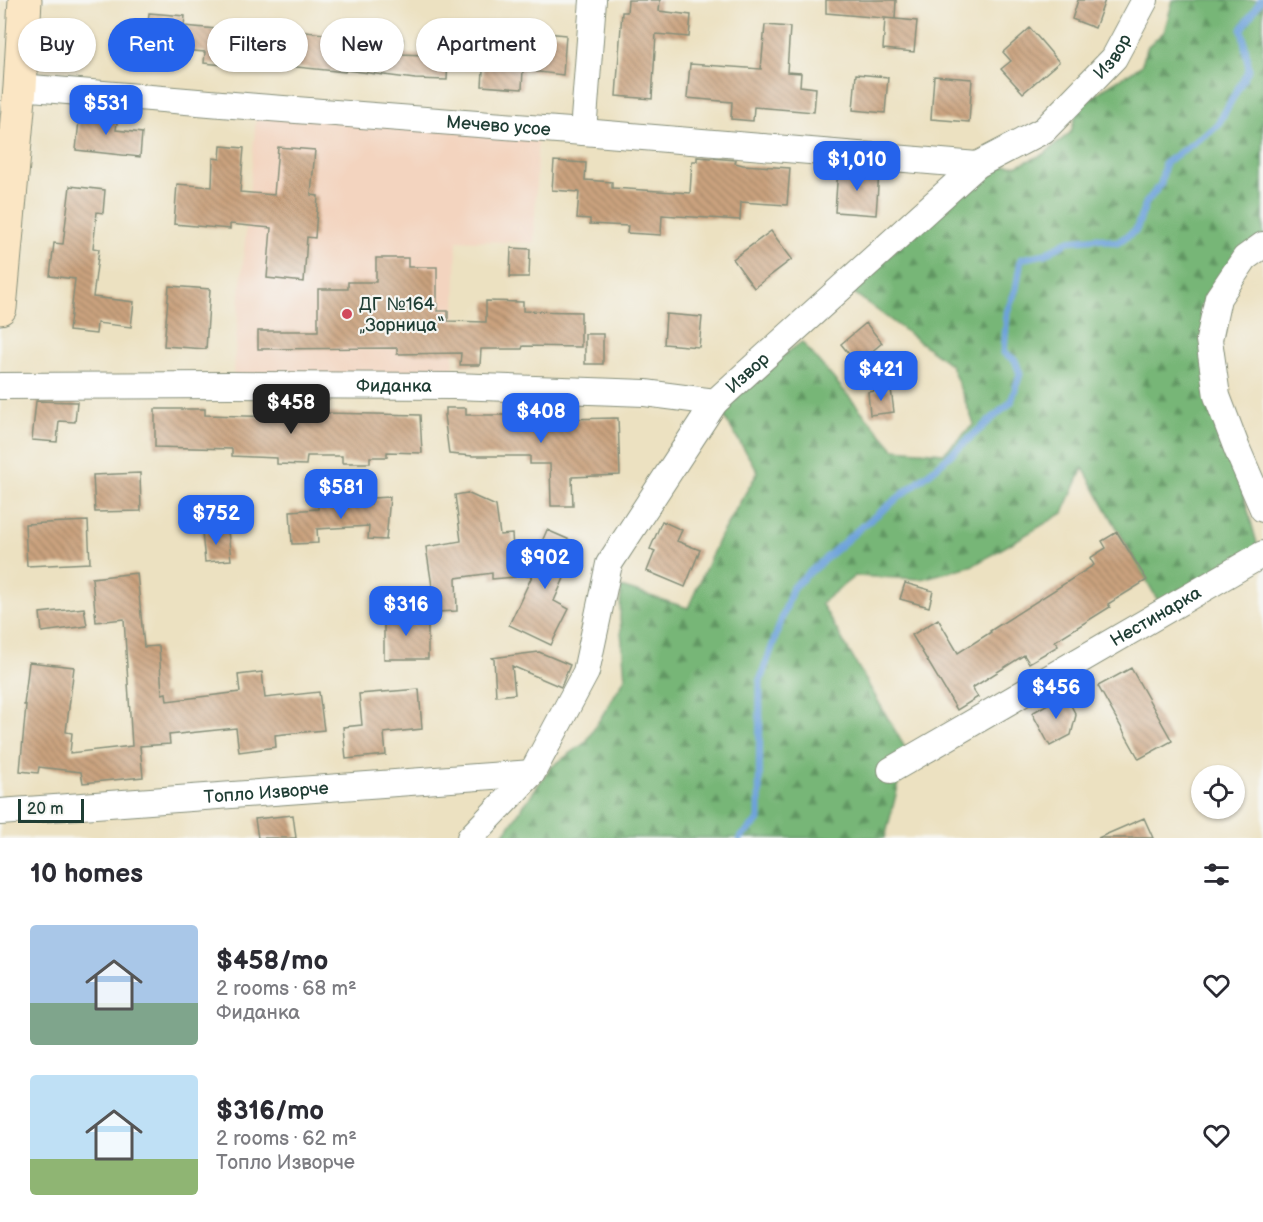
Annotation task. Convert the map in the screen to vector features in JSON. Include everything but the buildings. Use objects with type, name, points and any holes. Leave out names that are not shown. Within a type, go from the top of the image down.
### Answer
[{"type":"street","points":[[0,308],[20,87],[25,0]]},
{"type":"street","points":[[583,132],[593,0]]},
{"type":"street","name":"Извор","points":[[470,838],[532,773],[586,672],[609,564],[715,402],[977,165],[1044,130],[1114,58],[1145,0]]},
{"type":"street","name":"Мечево усое","points":[[20,87],[977,165]]},
{"type":"street","points":[[1263,245],[1245,258],[1218,298],[1209,340],[1217,396],[1237,450],[1263,509]]},
{"type":"street","name":"Фиданка","points":[[0,386],[453,386],[645,393],[715,402]]},
{"type":"street","name":"Нестинарка","points":[[891,770],[1263,554]]},
{"type":"street","name":"Топло Изворче","points":[[0,812],[532,773]]},
{"type":"shaded area","name":"ДГ №164 „Зорница“","points":[[257,107],[538,129],[534,243],[457,240],[453,386],[232,385]]},
{"type":"green space","points":[[1173,0],[1263,0],[1263,239],[1212,297],[1240,482],[1258,547],[1161,606],[1083,468],[1063,513],[974,565],[921,579],[855,576],[821,603],[907,751],[885,838],[501,838],[550,768],[586,742],[625,678],[620,619],[621,587],[688,608],[720,536],[758,472],[722,413],[760,372],[802,342],[894,449],[944,453],[974,424],[951,365],[850,290],[992,166],[1018,165],[1044,154],[1071,132],[1078,107],[1141,66],[1148,46],[1164,32]]},
{"type":"waterway","points":[[740,838],[759,820],[760,681],[793,587],[1011,402],[1020,374],[1015,360],[1004,353],[1007,312],[1016,289],[1021,259],[1045,254],[1068,241],[1098,238],[1117,243],[1136,230],[1146,203],[1161,184],[1165,163],[1217,126],[1249,69],[1242,29],[1261,0]]},
{"type":"place","name":"ДГ №164 „Зорница“","points":[[347,314]]}]
